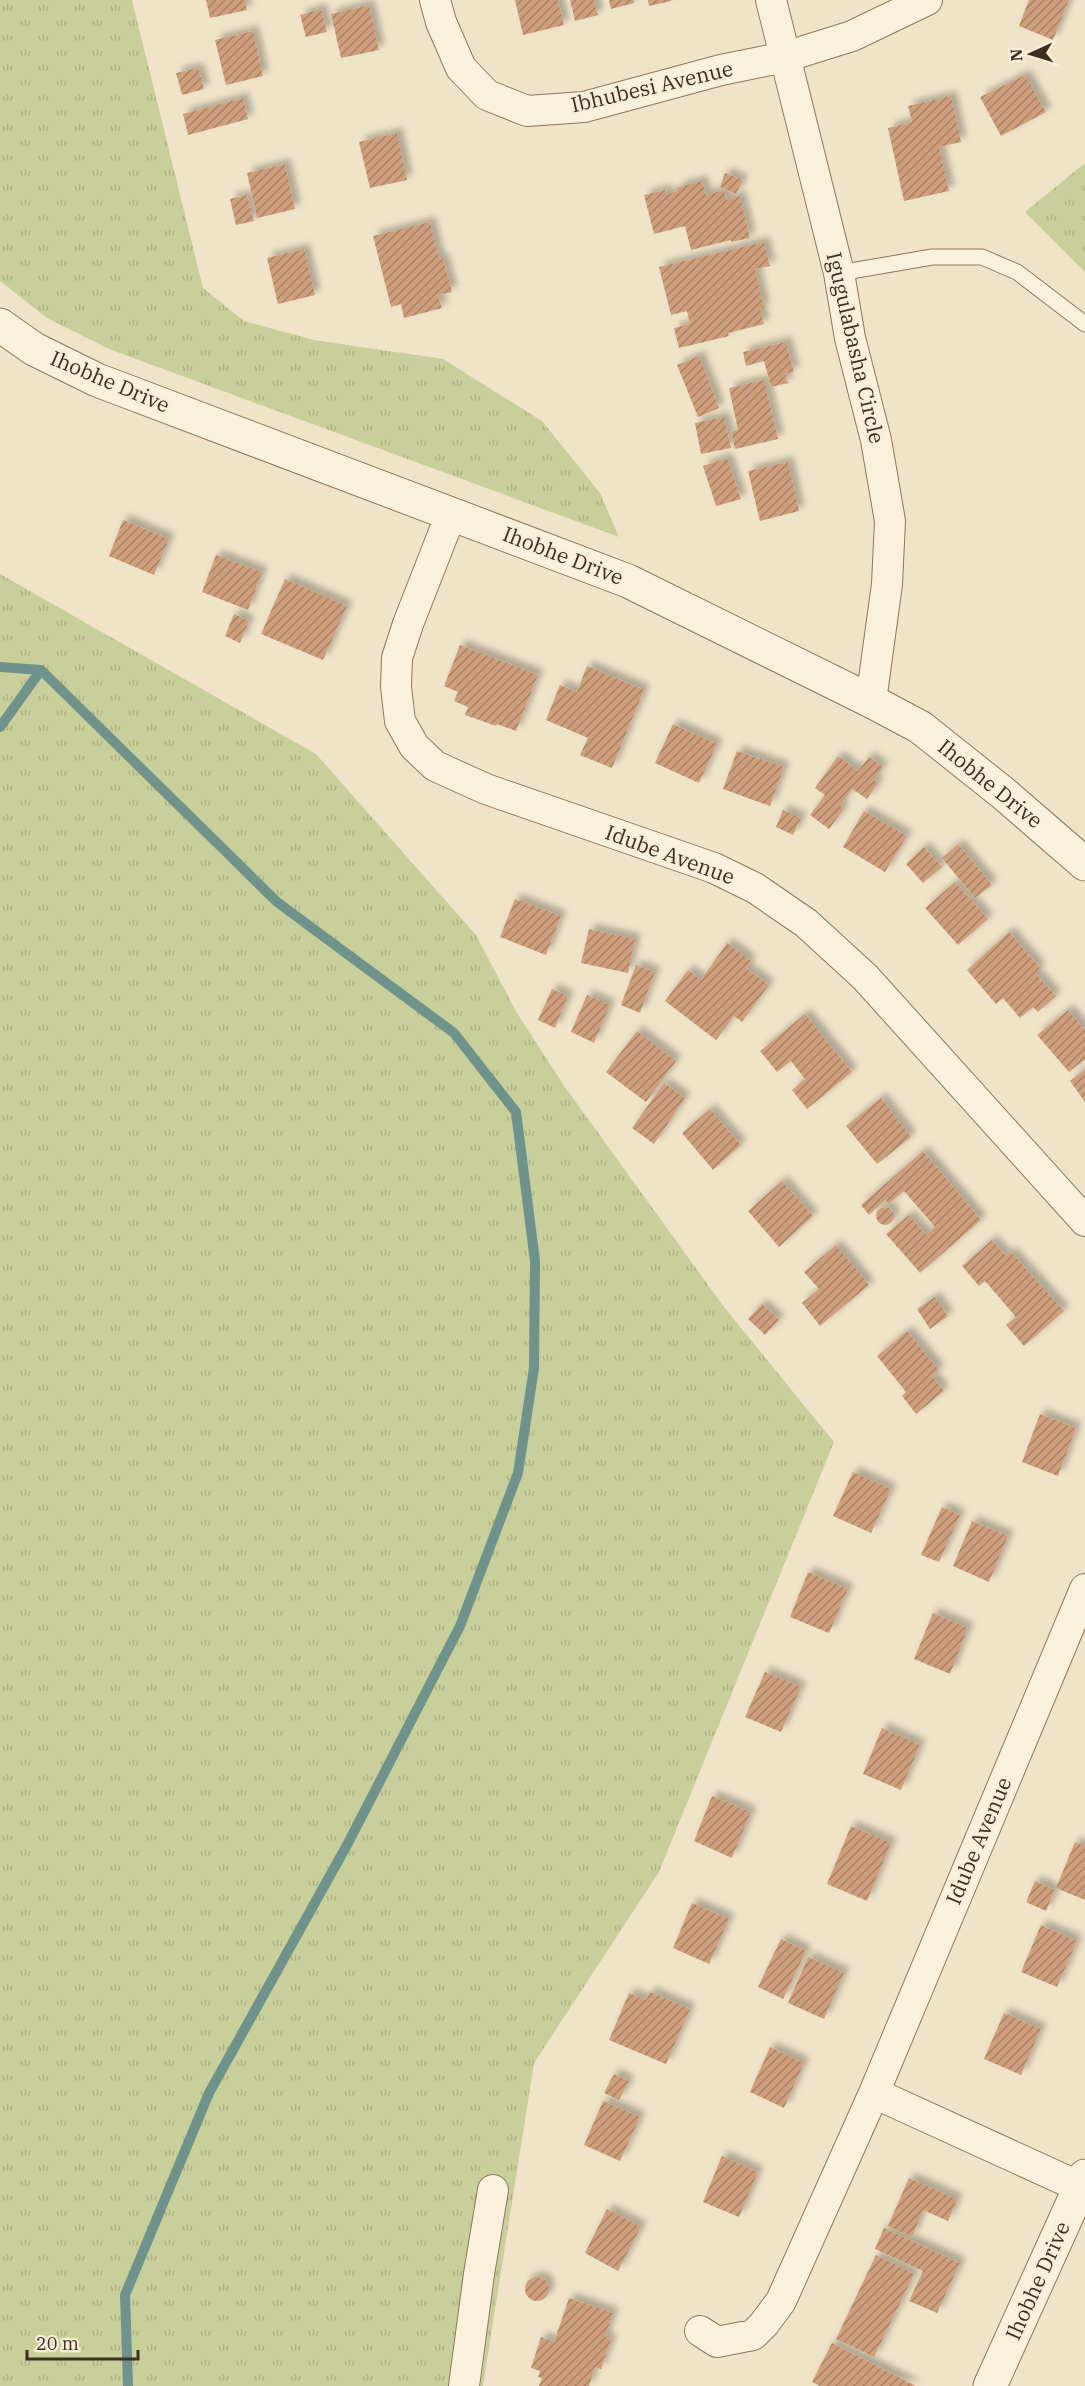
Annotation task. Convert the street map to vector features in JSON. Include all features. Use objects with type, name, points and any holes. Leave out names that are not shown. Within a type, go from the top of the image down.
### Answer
[{"type":"street","name":"Ibhubesi Avenue","points":[[435,0],[441,22],[461,68],[487,95],[527,111],[584,107],[721,70],[785,57],[852,36],[927,0]]},
{"type":"street","name":"Igugulabasha Circle","points":[[771,0],[839,273],[850,338],[876,440],[890,521],[887,584],[872,701]]},
{"type":"street","name":"Ihobhe Drive","points":[[0,325],[34,349],[97,380],[628,581],[872,701],[920,727],[1003,793],[1085,864]]},
{"type":"street","name":"Idube Avenue","points":[[451,514],[397,658],[396,687],[400,721],[414,746],[435,766],[486,789],[714,868],[755,888],[806,923],[866,977],[1085,1221]]},
{"type":"street","name":"Idube Avenue","points":[[700,2331],[717,2342],[753,2336],[781,2301],[874,2093],[1085,1589]]},
{"type":"street","points":[[874,2093],[1082,2182]]},
{"type":"street","name":"Ihobhe Drive","points":[[990,2386],[1082,2182]]},
{"type":"street","points":[[464,2386],[493,2190]]},
{"type":"lane","points":[[839,273],[932,257],[982,257],[1017,272],[1085,324]]},
{"type":"green space","points":[[0,0],[132,0],[203,288],[244,321],[314,340],[443,359],[542,421],[600,493],[619,537],[109,349],[47,318],[0,281]]},
{"type":"green space","points":[[1085,163],[1085,272],[1025,212]]},
{"type":"green space","points":[[0,574],[316,754],[476,935],[517,1013],[565,1087],[724,1307],[834,1442],[659,1872],[534,2063],[483,2386],[0,2386]]},
{"type":"building","points":[[206,0],[245,0],[247,10],[210,18]]},
{"type":"building","points":[[515,0],[558,0],[564,25],[523,35]]},
{"type":"building","points":[[570,0],[594,0],[598,15],[575,21]]},
{"type":"building","points":[[609,0],[634,0],[634,3],[611,9]]},
{"type":"building","points":[[648,0],[671,0],[671,1],[649,6]]},
{"type":"building","points":[[1029,0],[1069,0],[1053,40],[1019,26]]},
{"type":"building","points":[[369,5],[379,50],[341,58],[331,14]]},
{"type":"building","points":[[321,9],[327,32],[306,37],[300,15]]},
{"type":"building","points":[[253,31],[263,76],[226,85],[215,40]]},
{"type":"building","points":[[198,68],[204,89],[182,95],[176,73]]},
{"type":"building","points":[[1025,75],[1046,112],[1001,136],[980,97]]},
{"type":"building","points":[[951,96],[961,142],[939,147],[949,191],[904,201],[888,128],[912,122],[908,106]]},
{"type":"building","points":[[243,98],[248,119],[188,135],[183,114]]},
{"type":"building","points":[[397,133],[407,180],[370,188],[359,142]]},
{"type":"building","points":[[285,164],[295,209],[257,218],[247,173]]},
{"type":"building","points":[[725,173],[743,180],[736,194],[720,187]]},
{"type":"building","points":[[702,181],[706,195],[724,190],[727,200],[740,196],[750,238],[731,242],[731,240],[691,250],[685,226],[654,234],[644,195],[665,190],[666,194],[678,191],[678,187]]},
{"type":"building","points":[[247,195],[254,221],[236,225],[230,199]]},
{"type":"building","points":[[430,222],[439,259],[443,258],[452,292],[438,295],[442,308],[404,318],[401,304],[391,307],[373,236]]},
{"type":"building","points":[[764,242],[770,266],[755,269],[764,308],[760,309],[764,324],[728,333],[729,336],[679,348],[674,328],[690,324],[687,311],[671,315],[659,267]]},
{"type":"building","points":[[304,249],[315,295],[278,304],[267,258]]},
{"type":"building","points":[[786,342],[794,372],[785,374],[788,383],[771,387],[764,361],[746,366],[743,352]]},
{"type":"building","points":[[699,356],[719,408],[698,417],[677,365]]},
{"type":"building","points":[[764,380],[778,439],[735,449],[731,432],[738,430],[729,388]]},
{"type":"building","points":[[724,417],[731,448],[701,454],[695,423]]},
{"type":"building","points":[[727,458],[741,499],[716,506],[703,466]]},
{"type":"building","points":[[788,462],[799,511],[760,521],[748,471]]},
{"type":"building","points":[[123,520],[169,539],[154,575],[109,556]]},
{"type":"building","points":[[216,555],[262,572],[248,610],[202,592]]},
{"type":"building","points":[[285,579],[347,606],[323,660],[261,634]]},
{"type":"building","points":[[234,614],[249,621],[240,643],[225,636]]},
{"type":"building","points":[[460,645],[538,675],[516,731],[465,715],[468,707],[454,701],[458,692],[444,686]]},
{"type":"building","points":[[587,666],[644,690],[612,768],[580,755],[588,738],[546,720],[560,685],[577,692]]},
{"type":"building","points":[[673,724],[717,744],[699,783],[655,763]]},
{"type":"building","points":[[737,751],[784,767],[770,806],[723,789]]},
{"type":"building","points":[[838,756],[858,771],[869,757],[883,767],[874,780],[878,783],[867,799],[852,789],[840,806],[844,809],[829,829],[810,815],[825,795],[815,788]]},
{"type":"building","points":[[783,810],[801,818],[793,835],[776,827]]},
{"type":"building","points":[[864,811],[907,836],[885,872],[843,847]]},
{"type":"building","points":[[958,844],[992,885],[975,898],[942,858]]},
{"type":"building","points":[[924,847],[942,867],[923,883],[906,864]]},
{"type":"building","points":[[955,882],[988,919],[958,945],[925,908]]},
{"type":"building","points":[[515,899],[561,916],[546,955],[500,937]]},
{"type":"building","points":[[589,929],[635,939],[628,973],[581,963]]},
{"type":"building","points":[[1009,932],[1040,968],[1035,973],[1056,996],[1038,1012],[1033,1007],[1020,1018],[1003,998],[996,1004],[967,970]]},
{"type":"building","points":[[727,943],[751,961],[746,968],[769,985],[742,1022],[734,1016],[716,1040],[665,1001],[688,970],[701,980]]},
{"type":"building","points":[[636,965],[655,972],[640,1013],[621,1005]]},
{"type":"building","points":[[552,989],[568,996],[555,1028],[538,1020]]},
{"type":"building","points":[[587,995],[610,1005],[594,1043],[571,1032]]},
{"type":"building","points":[[1068,1010],[1085,1030],[1085,1059],[1069,1072],[1037,1035]]},
{"type":"building","points":[[805,1014],[852,1072],[807,1109],[792,1090],[805,1079],[791,1061],[777,1072],[760,1051]]},
{"type":"building","points":[[637,1031],[676,1061],[646,1102],[606,1072]]},
{"type":"building","points":[[1085,1069],[1085,1102],[1070,1081]]},
{"type":"building","points":[[664,1083],[685,1098],[654,1144],[632,1128]]},
{"type":"building","points":[[881,1098],[911,1137],[877,1164],[846,1126]]},
{"type":"building","points":[[710,1109],[741,1145],[713,1170],[682,1133]]},
{"type":"building","points":[[923,1151],[981,1220],[920,1273],[886,1234],[909,1215],[926,1235],[935,1227],[904,1191],[889,1204],[885,1200],[869,1215],[861,1205]]},
{"type":"building","points":[[782,1181],[813,1216],[779,1247],[748,1211]]},
{"type":"building","points":[[885,1207],[891,1210],[894,1216],[891,1222],[885,1225],[879,1222],[876,1216],[879,1210]]},
{"type":"building","points":[[992,1240],[1006,1256],[1011,1252],[1064,1311],[1024,1346],[1006,1325],[1016,1317],[985,1281],[979,1286],[962,1266]]},
{"type":"building","points":[[836,1245],[869,1285],[820,1326],[802,1303],[819,1289],[804,1272]]},
{"type":"building","points":[[935,1297],[948,1316],[930,1329],[917,1309]]},
{"type":"building","points":[[762,1304],[779,1320],[765,1335],[748,1319]]},
{"type":"building","points":[[907,1331],[939,1370],[932,1376],[944,1391],[916,1414],[902,1396],[906,1392],[877,1356]]},
{"type":"building","points":[[1040,1414],[1076,1428],[1058,1476],[1022,1462]]},
{"type":"building","points":[[853,1472],[891,1489],[871,1533],[833,1516]]},
{"type":"building","points":[[942,1507],[960,1515],[939,1562],[921,1555]]},
{"type":"building","points":[[972,1521],[1008,1536],[989,1582],[953,1566]]},
{"type":"building","points":[[808,1572],[848,1589],[829,1633],[790,1617]]},
{"type":"building","points":[[933,1613],[968,1628],[950,1674],[914,1659]]},
{"type":"building","points":[[765,1672],[801,1687],[781,1732],[745,1717]]},
{"type":"building","points":[[882,1728],[920,1745],[901,1790],[863,1774]]},
{"type":"building","points":[[712,1796],[751,1812],[732,1858],[694,1841]]},
{"type":"building","points":[[851,1826],[891,1843],[867,1901],[827,1884]]},
{"type":"building","points":[[1075,1842],[1085,1846],[1085,1900],[1056,1888]]},
{"type":"building","points":[[1035,1881],[1055,1890],[1046,1911],[1026,1902]]},
{"type":"building","points":[[692,1903],[729,1919],[709,1964],[673,1948]]},
{"type":"building","points":[[1041,1925],[1077,1941],[1057,1987],[1021,1972]]},
{"type":"building","points":[[781,1939],[806,1951],[783,1999],[758,1987]]},
{"type":"building","points":[[808,1957],[844,1973],[824,2019],[788,2003]]},
{"type":"building","points":[[650,1992],[690,2009],[666,2064],[609,2040],[629,1993],[646,2000]]},
{"type":"building","points":[[1004,2013],[1041,2029],[1021,2075],[984,2059]]},
{"type":"building","points":[[770,2047],[804,2063],[784,2108],[750,2092]]},
{"type":"building","points":[[614,2074],[629,2081],[619,2100],[604,2093]]},
{"type":"building","points":[[603,2101],[640,2117],[620,2161],[584,2145]]},
{"type":"building","points":[[722,2156],[758,2172],[739,2217],[703,2202]]},
{"type":"building","points":[[909,2178],[957,2199],[948,2221],[923,2210],[912,2237],[888,2226]]},
{"type":"building","points":[[607,2209],[641,2227],[618,2271],[585,2253]]},
{"type":"building","points":[[884,2228],[960,2263],[937,2313],[909,2301],[923,2271],[875,2249]]},
{"type":"building","points":[[876,2255],[914,2274],[874,2357],[836,2339]]},
{"type":"building","points":[[537,2277],[545,2281],[549,2289],[545,2297],[537,2301],[529,2297],[525,2289],[529,2281]]},
{"type":"building","points":[[569,2298],[613,2313],[605,2337],[611,2339],[601,2369],[595,2367],[589,2386],[539,2386],[542,2378],[538,2377],[540,2371],[531,2368],[541,2337],[554,2342]]},
{"type":"building","points":[[832,2343],[916,2386],[820,2386],[812,2382]]},
{"type":"waterway","points":[[0,667],[41,670],[277,902],[454,1033],[516,1112],[535,1261],[534,1368],[518,1473],[460,1626],[347,1845],[209,2093],[125,2295],[128,2386]]},
{"type":"waterway","points":[[0,727],[41,670]]}]
